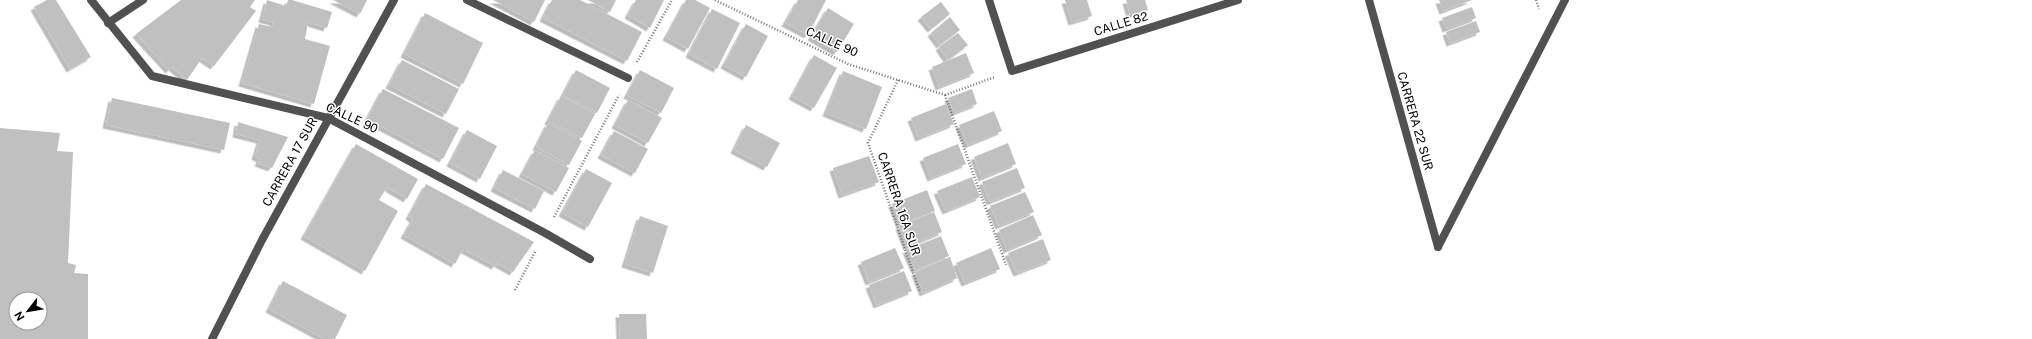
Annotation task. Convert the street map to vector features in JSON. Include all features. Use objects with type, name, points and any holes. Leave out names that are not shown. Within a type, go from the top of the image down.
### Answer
[{"type":"street","name":"CALLE 90","points":[[91,0],[152,76],[328,118],[545,233],[590,259]]},
{"type":"street","points":[[108,23],[143,0]]},
{"type":"street","name":"CARRERA 17 SUR","points":[[212,339],[262,240],[394,0]]},
{"type":"street","points":[[467,0],[628,78]]},
{"type":"street","points":[[989,0],[1012,71]]},
{"type":"street","name":"CALLE 82","points":[[1012,71],[1238,0]]},
{"type":"street","name":"CARRERA 22 SUR","points":[[1369,0],[1438,248],[1565,0]]},
{"type":"path","points":[[516,290],[628,78],[672,0]]},
{"type":"path","name":"CALLE 90","points":[[715,0],[848,64],[945,95]]},
{"type":"path","points":[[1006,265],[945,95],[1012,71]]},
{"type":"path","name":"CARRERA 16A SUR","points":[[898,80],[868,143],[920,292]]},
{"type":"building","points":[[47,0],[56,0],[91,57],[70,69],[34,7]]},
{"type":"building","points":[[181,0],[255,0],[250,7],[256,11],[214,66],[202,58],[187,80],[172,67],[169,70],[136,34]]},
{"type":"building","points":[[267,0],[286,6],[288,0],[292,0],[332,12],[327,28],[308,22],[305,39],[330,46],[314,104],[242,83],[259,24],[272,27],[273,22],[262,19]]},
{"type":"building","points":[[333,0],[367,0],[360,14]]},
{"type":"building","points":[[493,0],[545,0],[534,22]]},
{"type":"building","points":[[552,0],[580,0],[642,32],[627,61],[543,18]]},
{"type":"building","points":[[588,0],[616,0],[610,12]]},
{"type":"building","points":[[636,0],[664,0],[650,28],[628,15]]},
{"type":"building","points":[[686,0],[695,0],[710,8],[688,49],[666,37]]},
{"type":"building","points":[[798,0],[826,0],[808,35],[785,23]]},
{"type":"building","points":[[1065,0],[1087,0],[1092,16],[1072,22]]},
{"type":"building","points":[[1126,0],[1145,0],[1148,10],[1130,15]]},
{"type":"building","points":[[1439,0],[1472,0],[1443,11]]},
{"type":"building","points":[[941,2],[950,14],[931,29],[921,17]]},
{"type":"building","points":[[1472,7],[1476,18],[1446,29],[1442,18]]},
{"type":"building","points":[[828,8],[854,24],[837,52],[811,37]]},
{"type":"building","points":[[712,9],[740,23],[717,69],[689,54]]},
{"type":"building","points":[[425,13],[483,43],[463,84],[404,54]]},
{"type":"building","points":[[950,17],[960,30],[940,45],[931,33]]},
{"type":"building","points":[[1476,21],[1480,32],[1450,43],[1446,32]]},
{"type":"building","points":[[746,24],[768,36],[746,77],[724,65]]},
{"type":"building","points":[[958,33],[968,45],[948,60],[939,47]]},
{"type":"building","points":[[966,53],[974,73],[939,87],[932,67]]},
{"type":"building","points":[[814,55],[837,68],[814,108],[792,96]]},
{"type":"building","points":[[402,60],[459,89],[446,114],[389,85]]},
{"type":"building","points":[[576,70],[610,88],[597,113],[563,95]]},
{"type":"building","points":[[640,70],[674,88],[661,113],[627,95]]},
{"type":"building","points":[[843,71],[882,87],[866,129],[826,113]]},
{"type":"building","points":[[383,89],[459,128],[443,159],[367,119]]},
{"type":"building","points":[[972,89],[977,104],[954,113],[948,98]]},
{"type":"building","points":[[561,96],[595,114],[582,138],[548,121]]},
{"type":"building","points":[[112,98],[230,123],[224,150],[106,125]]},
{"type":"building","points":[[628,100],[662,118],[648,143],[615,125]]},
{"type":"building","points":[[946,104],[954,124],[919,138],[911,118]]},
{"type":"building","points":[[994,111],[1002,131],[968,145],[959,125]]},
{"type":"building","points":[[238,122],[288,137],[272,168],[258,163],[260,159],[255,156],[260,140],[236,134]]},
{"type":"building","points":[[548,123],[582,141],[569,165],[536,147]]},
{"type":"building","points":[[746,125],[780,143],[767,167],[734,150]]},
{"type":"building","points":[[0,128],[60,133],[57,151],[73,152],[68,263],[76,265],[74,273],[88,274],[88,339],[0,339]]},
{"type":"building","points":[[467,130],[497,146],[480,179],[450,163]]},
{"type":"building","points":[[614,131],[648,149],[635,173],[601,155]]},
{"type":"building","points":[[1008,143],[1016,164],[982,178],[974,157]]},
{"type":"building","points":[[356,144],[418,179],[407,199],[387,187],[379,200],[398,211],[365,271],[304,236]]},
{"type":"building","points":[[958,144],[966,164],[931,178],[923,158]]},
{"type":"building","points":[[535,150],[569,168],[556,192],[522,174]]},
{"type":"building","points":[[869,156],[879,182],[842,195],[833,168]]},
{"type":"building","points":[[1017,168],[1025,188],[990,202],[982,182]]},
{"type":"building","points":[[586,169],[612,183],[588,227],[562,213]]},
{"type":"building","points":[[503,170],[544,191],[535,209],[494,188]]},
{"type":"building","points":[[972,177],[980,197],[946,211],[937,191]]},
{"type":"building","points":[[426,184],[534,242],[513,272],[497,263],[495,266],[463,249],[455,264],[404,235],[413,219],[409,216]]},
{"type":"building","points":[[927,190],[935,211],[900,224],[892,204]]},
{"type":"building","points":[[1025,192],[1034,212],[999,226],[990,206]]},
{"type":"building","points":[[934,212],[942,232],[907,247],[899,226]]},
{"type":"building","points":[[1033,215],[1042,235],[1007,250],[999,230]]},
{"type":"building","points":[[640,216],[668,226],[653,273],[625,264]]},
{"type":"building","points":[[941,236],[949,256],[915,270],[906,250]]},
{"type":"building","points":[[1043,239],[1051,260],[1017,273],[1008,253]]},
{"type":"building","points":[[895,248],[904,268],[869,282],[861,262]]},
{"type":"building","points":[[991,248],[1000,269],[965,283],[956,263]]},
{"type":"building","points":[[950,257],[957,278],[923,293],[915,272]]},
{"type":"building","points":[[904,271],[912,291],[877,305],[869,285]]},
{"type":"building","points":[[283,281],[347,315],[335,339],[325,339],[269,309]]},
{"type":"building","points":[[619,314],[646,314],[647,339],[620,339]]}]
